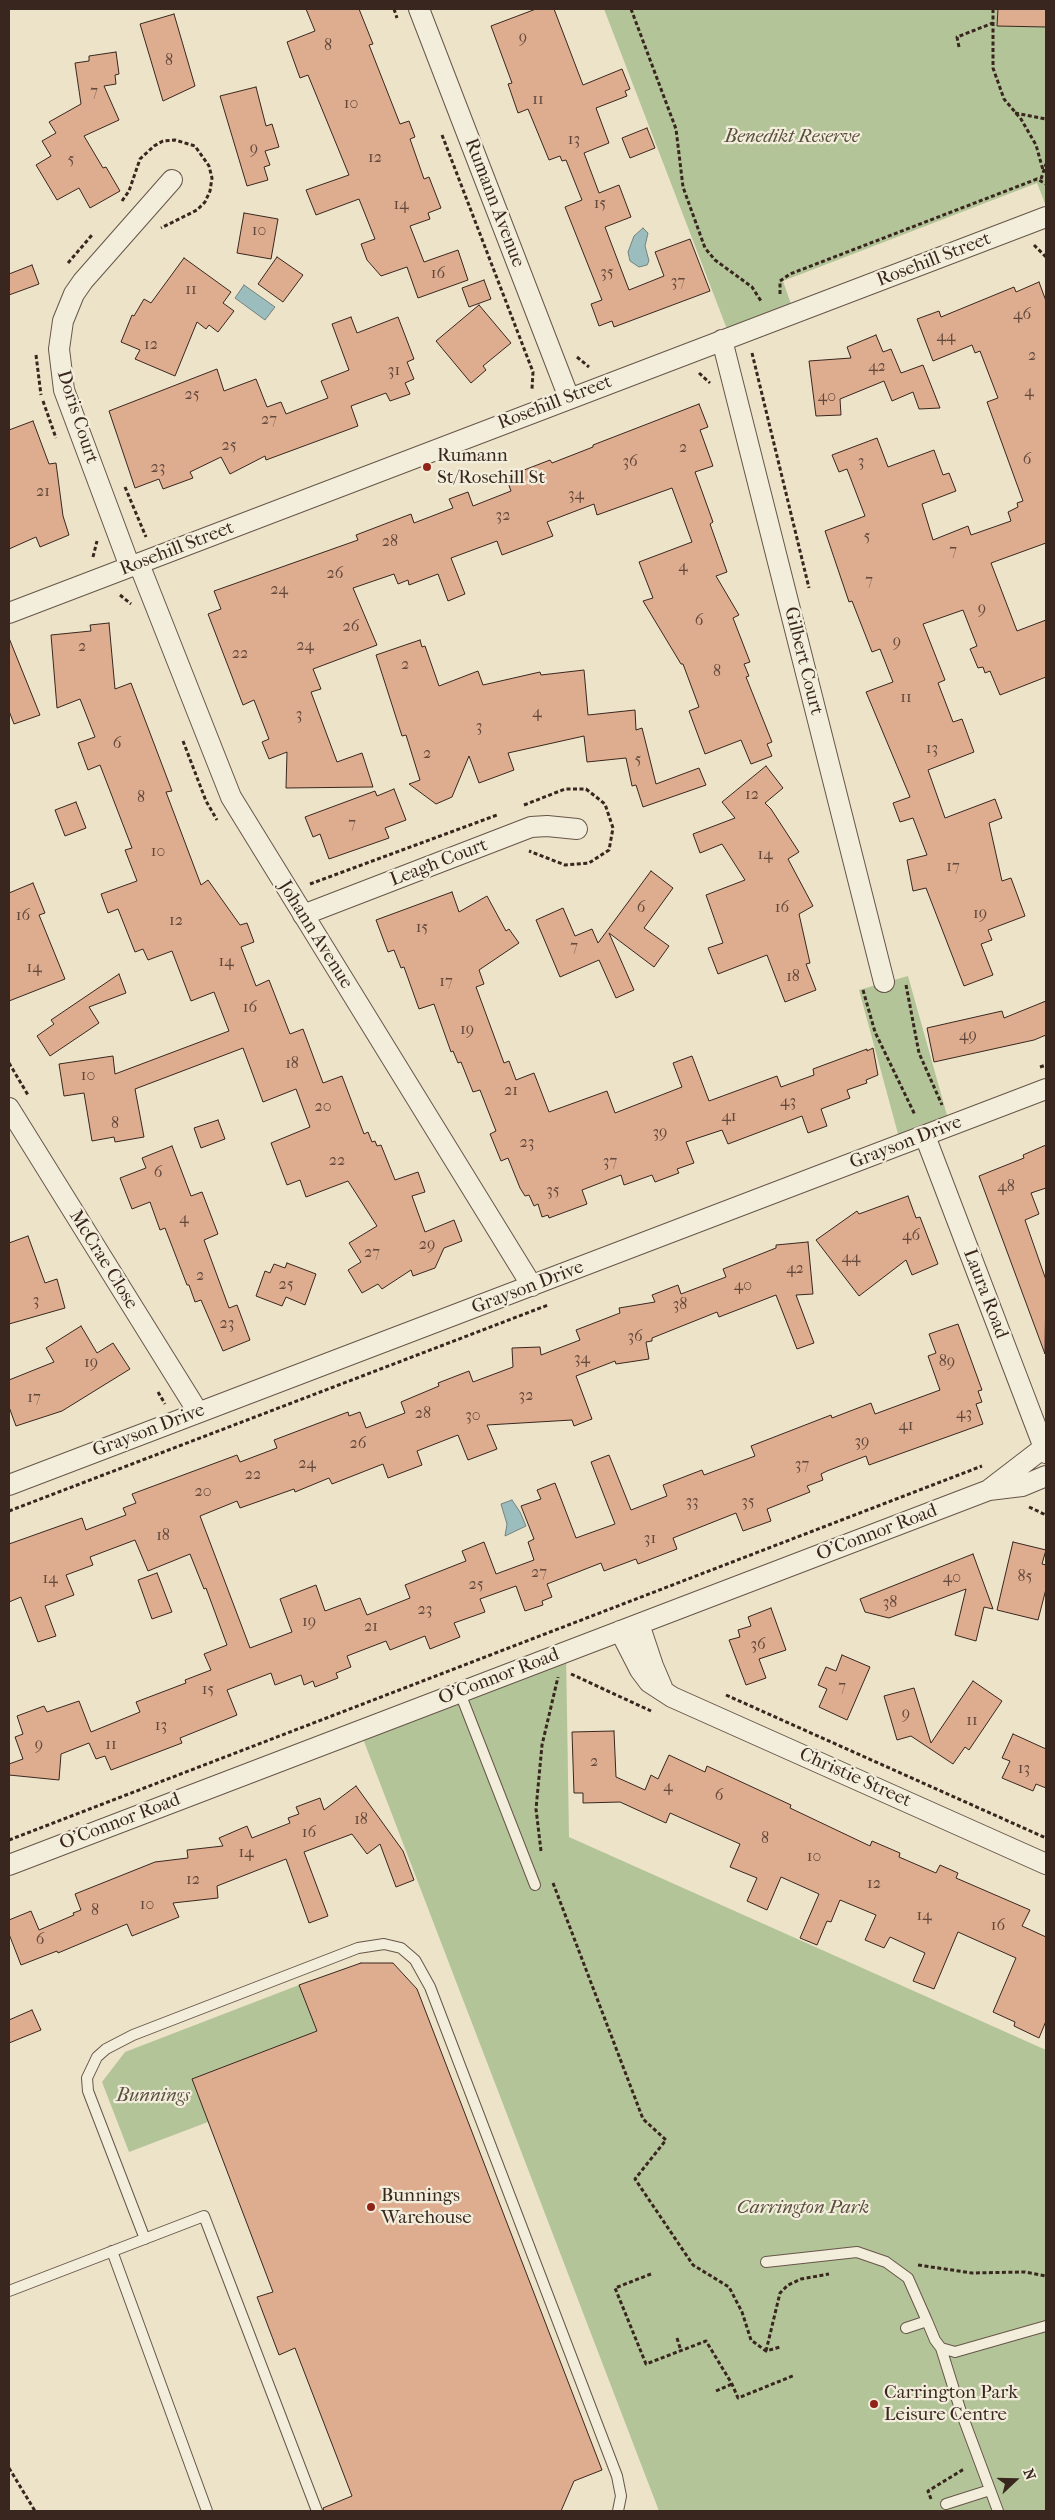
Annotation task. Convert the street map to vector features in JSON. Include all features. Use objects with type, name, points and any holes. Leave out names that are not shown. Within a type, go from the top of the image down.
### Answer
[{"type":"street","name":"Rumann Avenue","points":[[419,9],[569,398]]},
{"type":"street","name":"Doris Court","points":[[135,565],[64,390],[59,363],[60,342],[68,307],[83,281],[172,180]]},
{"type":"street","name":"Rosehill Street","points":[[9,613],[1046,217]]},
{"type":"street","name":"Gilbert Court","points":[[722,340],[884,982]]},
{"type":"street","name":"Johann Avenue","points":[[135,565],[226,787],[303,916],[532,1286]]},
{"type":"street","name":"Leagh Court","points":[[303,916],[531,827],[547,826],[577,829]]},
{"type":"street","name":"Grayson Drive","points":[[9,1485],[1046,1089]]},
{"type":"street","name":"McCrae Close","points":[[9,1108],[198,1412]]},
{"type":"street","name":"Laura Road","points":[[925,1136],[1045,1449]]},
{"type":"street","name":"O'Connor Road","points":[[989,1490],[1045,1449]]},
{"type":"street","name":"O'Connor Road","points":[[9,1865],[989,1490],[1022,1486],[1046,1476]]},
{"type":"street","points":[[639,1624],[650,1658],[664,1691]]},
{"type":"street","name":"Christie Street","points":[[620,1632],[640,1670],[649,1682],[689,1705],[1046,1864]]},
{"type":"lane","points":[[460,1693],[535,1885]]},
{"type":"lane","points":[[144,2239],[86,2084],[91,2066],[112,2046],[178,2017],[358,1948],[384,1944],[393,1945],[408,1953],[415,1960],[430,1987],[617,2476],[621,2496],[618,2511]]},
{"type":"lane","points":[[9,2291],[204,2216],[317,2511]]},
{"type":"lane","points":[[112,2251],[207,2511]]},
{"type":"lane","points":[[766,2262],[857,2252],[886,2262],[908,2278],[935,2340],[941,2348],[961,2412],[998,2511]]},
{"type":"lane","points":[[906,2328],[927,2320]]},
{"type":"lane","points":[[941,2348],[948,2351],[962,2351],[1046,2326]]},
{"type":"lane","points":[[946,2504],[990,2490]]},
{"type":"path","points":[[394,9],[401,27]]},
{"type":"path","points":[[631,9],[660,81],[676,129],[682,187],[705,248],[715,260],[752,287],[761,301]]},
{"type":"path","points":[[993,9],[993,68],[1004,99],[1036,145],[1045,163],[1041,179]]},
{"type":"path","points":[[959,47],[957,37],[993,23]]},
{"type":"path","points":[[1014,112],[1046,118]]},
{"type":"path","points":[[440,130],[533,372],[532,389]]},
{"type":"path","points":[[118,206],[129,190],[140,160],[154,146],[175,140],[195,146],[209,166],[212,178],[207,196],[197,210],[157,230]]},
{"type":"path","points":[[1041,179],[1046,184]]},
{"type":"path","points":[[775,296],[782,293],[780,281],[790,274],[1041,179]]},
{"type":"path","points":[[64,269],[72,256],[94,233]]},
{"type":"path","points":[[1033,245],[1046,257]]},
{"type":"path","points":[[752,305],[768,299]]},
{"type":"path","points":[[36,348],[36,366],[40,391],[58,440]]},
{"type":"path","points":[[582,370],[598,364]]},
{"type":"path","points":[[124,484],[146,537]]},
{"type":"path","points":[[93,558],[97,542],[94,532]]},
{"type":"path","points":[[305,876],[315,892]]},
{"type":"path","points":[[9,1840],[990,1463]]},
{"type":"path","points":[[1024,1505],[1046,1515]]},
{"type":"path","points":[[542,1854],[536,1809],[542,1745],[558,1677]]},
{"type":"path","points":[[721,1693],[1046,1838]]},
{"type":"path","points":[[551,1880],[643,2120],[666,2140],[635,2179],[693,2265],[729,2287],[742,2312],[751,2340],[766,2351],[780,2347]]},
{"type":"path","points":[[651,2274],[615,2288],[646,2364],[706,2341],[732,2384],[738,2398],[795,2375]]},
{"type":"path","points":[[676,2338],[681,2351]]},
{"type":"path","points":[[716,2391],[732,2384]]},
{"type":"path","points":[[933,2504],[928,2491],[970,2466]]},
{"type":"path","points":[[9,2468],[36,2511]]},
{"type":"green space","name":"Benedikt Reserve","points":[[604,9],[1046,9],[1046,206],[1037,183],[783,281],[794,313],[730,337]]},
{"type":"green space","points":[[908,976],[950,1126],[901,1145],[859,990]]},
{"type":"green space","name":"Carrington Park","points":[[566,1651],[569,1837],[1046,2050],[1046,2511],[659,2511],[360,1731]]},
{"type":"green space","name":"Bunnings","points":[[299,1985],[317,2031],[193,2079],[208,2122],[129,2152],[102,2082],[125,2052]]},
{"type":"water","points":[[643,228],[648,233],[645,246],[649,261],[647,265],[639,267],[630,261],[628,252],[634,236]]},
{"type":"water","points":[[244,285],[275,307],[265,320],[235,298]]},
{"type":"water","points":[[512,1500],[526,1526],[505,1536],[507,1524],[501,1504]]},
{"type":"building","points":[[306,9],[359,9],[373,44],[369,45],[400,124],[409,121],[415,137],[410,139],[424,179],[429,177],[441,208],[428,213],[430,219],[410,226],[424,262],[458,250],[468,280],[418,298],[407,267],[381,276],[367,260],[361,244],[375,239],[359,199],[316,215],[306,190],[349,175],[308,75],[300,78],[287,42],[315,31]]},
{"type":"building","points":[[536,9],[554,9],[583,85],[622,69],[630,89],[625,91],[627,96],[596,108],[609,143],[584,153],[599,193],[619,185],[631,217],[605,227],[629,290],[664,276],[655,252],[690,239],[710,291],[614,327],[612,321],[599,326],[591,304],[602,300],[565,207],[582,200],[566,160],[562,161],[560,156],[549,160],[528,109],[518,113],[508,84],[512,83],[491,26]]},
{"type":"building","points":[[998,9],[1046,9],[1046,27],[997,26]]},
{"type":"building","points":[[174,14],[195,86],[163,101],[140,24]]},
{"type":"building","points":[[116,52],[119,74],[115,75],[116,84],[104,86],[119,120],[84,136],[103,168],[106,167],[120,191],[90,208],[79,188],[57,200],[36,165],[51,156],[42,141],[56,133],[49,122],[81,104],[75,63],[89,61],[89,56]]},
{"type":"building","points":[[256,87],[266,126],[272,124],[279,147],[265,151],[270,165],[264,167],[268,180],[247,186],[220,96]]},
{"type":"building","points":[[647,128],[655,148],[630,158],[622,138]]},
{"type":"building","points":[[244,213],[278,219],[271,259],[237,253]]},
{"type":"building","points":[[277,257],[303,275],[283,302],[258,284]]},
{"type":"building","points":[[184,258],[231,292],[223,303],[234,311],[218,332],[209,325],[206,329],[197,322],[175,376],[135,359],[140,350],[121,342],[132,315],[134,316],[144,299],[151,303]]},
{"type":"building","points":[[32,265],[39,284],[9,295],[9,274]]},
{"type":"building","points":[[484,280],[491,299],[469,307],[462,288]]},
{"type":"building","points":[[1039,282],[1046,301],[1046,543],[991,563],[1017,631],[1046,620],[1046,677],[1000,695],[990,671],[985,673],[983,667],[978,668],[970,649],[977,646],[963,610],[923,624],[945,680],[938,683],[953,722],[962,719],[974,752],[928,770],[945,818],[995,799],[1002,818],[989,823],[1002,881],[1011,878],[1025,916],[988,930],[992,940],[981,944],[993,975],[964,986],[926,888],[913,891],[907,860],[927,855],[913,818],[900,822],[893,803],[910,797],[866,692],[893,682],[880,649],[872,652],[852,601],[849,602],[825,531],[865,516],[847,469],[839,472],[832,455],[877,438],[888,467],[934,450],[943,475],[949,473],[956,491],[922,504],[933,540],[968,526],[971,535],[1011,521],[1008,512],[1018,507],[1017,503],[1023,501],[987,402],[998,398],[980,351],[975,353],[972,345],[933,361],[917,319],[939,311],[941,317],[1014,287],[1016,292]]},
{"type":"building","points":[[479,305],[511,343],[483,366],[486,370],[471,383],[436,341]]},
{"type":"building","points":[[351,317],[357,333],[398,317],[414,359],[407,362],[414,379],[405,383],[410,394],[390,401],[386,393],[351,406],[358,426],[266,460],[265,456],[230,474],[221,457],[190,472],[193,478],[163,489],[159,479],[135,488],[109,411],[217,369],[224,391],[256,379],[267,407],[281,402],[286,414],[328,398],[321,381],[349,370],[332,324]]},
{"type":"building","points":[[876,335],[883,352],[891,349],[901,373],[923,365],[940,408],[919,409],[913,392],[892,401],[884,381],[840,399],[841,415],[816,416],[809,361],[851,358],[847,347]]},
{"type":"building","points":[[699,404],[708,427],[700,430],[713,466],[695,472],[713,522],[710,524],[727,572],[716,576],[739,615],[733,618],[750,662],[744,664],[749,676],[746,677],[772,742],[767,744],[772,756],[751,764],[741,740],[705,754],[689,711],[699,707],[683,664],[681,664],[643,601],[653,598],[639,562],[692,542],[672,488],[597,515],[594,504],[547,522],[553,536],[502,555],[497,541],[451,558],[465,594],[448,601],[438,574],[409,585],[408,580],[398,584],[394,574],[353,588],[377,645],[313,669],[321,689],[311,692],[337,762],[362,753],[373,787],[286,788],[287,752],[269,759],[262,742],[269,739],[254,700],[243,705],[208,614],[221,609],[214,591],[358,540],[356,535],[411,514],[414,523],[453,508],[449,499],[468,492],[473,506],[511,491],[506,477],[550,460],[552,463]]},
{"type":"building","points":[[33,421],[49,464],[56,463],[63,516],[69,535],[40,547],[36,537],[9,549],[9,430]]},
{"type":"building","points":[[109,623],[115,689],[131,683],[172,791],[166,792],[201,885],[208,880],[240,925],[247,923],[254,942],[241,947],[256,986],[269,980],[290,1034],[303,1029],[323,1083],[342,1076],[364,1134],[368,1132],[372,1142],[375,1141],[377,1146],[381,1145],[395,1180],[418,1172],[425,1192],[412,1196],[425,1232],[454,1220],[462,1241],[444,1248],[435,1268],[413,1276],[411,1270],[382,1289],[378,1284],[362,1293],[348,1270],[361,1262],[349,1243],[377,1226],[348,1181],[306,1197],[300,1180],[287,1185],[271,1143],[310,1127],[296,1089],[263,1102],[243,1048],[135,1089],[144,1137],[115,1142],[114,1137],[92,1141],[84,1093],[64,1096],[59,1064],[113,1056],[115,1074],[229,1031],[214,992],[191,1001],[172,951],[148,960],[143,949],[135,952],[118,909],[108,913],[101,894],[137,881],[125,850],[132,848],[100,765],[88,770],[78,743],[95,737],[80,699],[57,708],[51,635],[91,631],[90,625]]},
{"type":"building","points":[[9,638],[40,715],[14,724],[9,711]]},
{"type":"building","points":[[420,640],[422,647],[425,646],[439,686],[478,671],[483,685],[540,672],[541,675],[584,670],[588,715],[635,710],[636,730],[642,728],[656,784],[699,768],[706,785],[643,807],[636,785],[632,786],[626,758],[587,762],[584,736],[508,753],[514,770],[479,783],[469,756],[452,797],[436,804],[409,784],[420,780],[406,735],[402,736],[376,655]]},
{"type":"building","points":[[766,766],[783,788],[765,803],[771,809],[799,852],[788,859],[813,906],[799,914],[810,963],[806,964],[816,990],[785,1002],[767,955],[718,974],[708,948],[723,943],[706,895],[745,880],[722,844],[700,853],[693,834],[735,818],[722,802]]},
{"type":"building","points":[[394,789],[406,820],[385,828],[389,838],[329,859],[320,834],[313,837],[305,817],[375,791],[377,796]]},
{"type":"building","points":[[76,802],[86,828],[65,836],[55,810]]},
{"type":"building","points":[[651,871],[673,888],[644,928],[669,946],[654,967],[609,933],[634,990],[616,998],[599,960],[560,977],[536,920],[563,908],[575,936],[592,929],[598,943]]},
{"type":"building","points":[[33,883],[45,913],[39,915],[65,979],[9,1001],[9,893]]},
{"type":"building","points":[[452,892],[459,912],[487,896],[506,931],[509,929],[519,943],[479,970],[484,984],[476,987],[504,1063],[509,1061],[516,1080],[534,1073],[549,1112],[607,1091],[615,1113],[682,1087],[673,1063],[692,1056],[709,1101],[777,1076],[781,1087],[814,1075],[813,1069],[873,1048],[878,1075],[866,1080],[867,1083],[847,1090],[850,1098],[821,1109],[827,1126],[808,1133],[802,1116],[728,1144],[722,1130],[686,1142],[694,1163],[677,1169],[679,1173],[655,1182],[652,1175],[624,1185],[621,1175],[582,1190],[587,1204],[549,1218],[548,1215],[542,1217],[538,1204],[534,1206],[529,1195],[525,1196],[520,1188],[508,1158],[501,1161],[490,1134],[496,1131],[480,1090],[473,1092],[461,1062],[458,1063],[453,1051],[451,1052],[434,1004],[419,1009],[404,967],[401,968],[394,950],[388,952],[376,920]]},
{"type":"building","points":[[119,974],[126,993],[89,1007],[99,1023],[50,1056],[37,1036],[54,1024],[51,1020]]},
{"type":"building","points":[[1046,1001],[1046,1035],[1034,1040],[934,1062],[927,1028],[1002,1011],[1004,1018]]},
{"type":"building","points":[[218,1120],[225,1139],[201,1148],[194,1128]]},
{"type":"building","points":[[1046,1145],[1046,1188],[1031,1193],[1039,1214],[1025,1220],[1046,1280],[1045,1354],[979,1176],[1024,1158],[1023,1155]]},
{"type":"building","points":[[172,1146],[191,1196],[202,1192],[218,1234],[204,1240],[229,1308],[237,1305],[250,1340],[223,1351],[201,1300],[195,1302],[165,1228],[160,1230],[150,1202],[132,1209],[120,1178],[146,1168],[142,1158]]},
{"type":"building","points":[[908,1196],[916,1218],[920,1217],[938,1264],[912,1275],[906,1260],[859,1296],[816,1240],[857,1211],[859,1214]]},
{"type":"building","points":[[28,1236],[45,1283],[57,1279],[65,1308],[9,1324],[9,1243]]},
{"type":"building","points":[[808,1242],[813,1294],[796,1295],[814,1343],[797,1349],[776,1295],[719,1317],[717,1312],[652,1338],[652,1341],[646,1342],[649,1359],[616,1364],[615,1361],[576,1376],[592,1419],[574,1426],[572,1420],[487,1425],[497,1449],[468,1460],[458,1435],[417,1451],[422,1465],[388,1478],[383,1464],[332,1484],[329,1478],[295,1492],[294,1489],[240,1508],[237,1501],[200,1516],[250,1648],[292,1632],[280,1599],[316,1585],[325,1611],[360,1598],[367,1615],[410,1598],[405,1585],[466,1561],[462,1551],[484,1542],[496,1574],[534,1560],[528,1542],[534,1539],[521,1506],[541,1499],[537,1490],[555,1483],[576,1538],[615,1524],[591,1462],[609,1455],[631,1510],[667,1496],[663,1485],[702,1470],[704,1475],[755,1456],[751,1446],[831,1415],[832,1418],[871,1403],[875,1414],[940,1390],[928,1356],[936,1353],[929,1334],[958,1324],[982,1390],[978,1391],[982,1402],[976,1404],[983,1424],[869,1465],[866,1456],[827,1471],[821,1474],[823,1480],[807,1486],[810,1492],[767,1509],[771,1521],[743,1531],[736,1513],[673,1538],[677,1549],[638,1564],[636,1559],[604,1571],[601,1563],[547,1584],[552,1597],[542,1601],[543,1605],[525,1611],[516,1586],[480,1599],[485,1612],[454,1623],[460,1637],[430,1649],[425,1636],[390,1650],[386,1641],[347,1656],[351,1667],[336,1673],[338,1678],[315,1687],[313,1681],[304,1685],[301,1675],[275,1685],[271,1673],[227,1690],[237,1715],[180,1738],[182,1743],[111,1770],[105,1756],[96,1759],[89,1743],[61,1754],[59,1780],[9,1775],[9,1764],[23,1759],[15,1737],[23,1734],[17,1716],[44,1706],[47,1712],[79,1701],[91,1732],[140,1712],[136,1702],[186,1683],[185,1680],[211,1670],[204,1654],[227,1645],[206,1588],[204,1589],[190,1554],[148,1571],[135,1540],[90,1557],[93,1565],[66,1575],[74,1595],[45,1606],[56,1636],[38,1642],[21,1597],[9,1602],[9,1544],[82,1518],[86,1530],[126,1515],[123,1508],[136,1503],[132,1494],[237,1455],[240,1462],[277,1448],[274,1440],[348,1412],[349,1416],[360,1412],[366,1428],[405,1413],[401,1402],[439,1386],[438,1383],[469,1371],[473,1382],[513,1367],[512,1348],[540,1347],[541,1355],[580,1340],[576,1330],[620,1313],[619,1308],[655,1302],[652,1295],[678,1285],[681,1294],[726,1277],[723,1269],[776,1248],[776,1245]]},
{"type":"building","points":[[287,1263],[316,1274],[305,1305],[286,1297],[282,1306],[256,1296],[265,1271],[270,1273],[274,1264],[285,1268]]},
{"type":"building","points":[[81,1326],[97,1353],[113,1343],[130,1369],[62,1411],[16,1426],[9,1407],[9,1380],[54,1362],[46,1348]]},
{"type":"building","points":[[1013,1542],[1046,1550],[1042,1564],[1046,1565],[1046,1589],[1038,1620],[997,1610]]},
{"type":"building","points":[[973,1554],[993,1609],[984,1607],[976,1641],[955,1635],[966,1589],[889,1618],[865,1612],[860,1599]]},
{"type":"building","points":[[157,1573],[172,1612],[152,1619],[138,1580]]},
{"type":"building","points":[[771,1608],[786,1650],[759,1659],[766,1678],[746,1685],[729,1640],[740,1637],[738,1630],[751,1626],[748,1617]]},
{"type":"building","points":[[842,1655],[870,1667],[847,1720],[819,1707],[827,1689],[818,1685],[826,1667],[836,1671]]},
{"type":"building","points":[[973,1681],[1002,1701],[969,1750],[965,1747],[953,1764],[911,1736],[897,1740],[884,1696],[914,1688],[931,1743]]},
{"type":"building","points":[[614,1731],[616,1777],[645,1790],[651,1775],[658,1779],[669,1755],[705,1772],[707,1766],[791,1805],[790,1808],[870,1846],[872,1841],[900,1853],[899,1857],[936,1873],[940,1865],[958,1873],[956,1878],[1030,1910],[1022,1926],[1046,1937],[1046,2021],[1039,2038],[1014,2026],[1015,2022],[993,2012],[1016,1958],[958,1932],[934,1989],[913,1981],[925,1953],[890,1937],[884,1948],[865,1940],[876,1915],[840,1900],[831,1922],[827,1921],[817,1945],[800,1938],[819,1894],[781,1877],[767,1910],[747,1901],[757,1878],[730,1867],[740,1844],[670,1813],[666,1823],[620,1802],[583,1803],[583,1793],[574,1793],[572,1732]]},
{"type":"building","points":[[1013,1734],[1046,1749],[1046,1788],[1036,1784],[1033,1791],[1002,1778],[1010,1761],[1002,1758]]},
{"type":"building","points":[[356,1786],[403,1851],[414,1880],[396,1887],[380,1844],[367,1854],[352,1834],[304,1852],[328,1916],[309,1923],[286,1859],[217,1886],[218,1898],[173,1903],[179,1917],[132,1936],[127,1924],[58,1953],[57,1951],[21,1965],[9,1934],[9,1920],[31,1911],[39,1930],[74,1915],[73,1913],[81,1910],[75,1894],[155,1862],[188,1858],[187,1850],[223,1846],[219,1838],[247,1826],[252,1838],[290,1823],[288,1818],[299,1814],[296,1807],[320,1798],[324,1810]]},
{"type":"building","name":"Bunnings Warehouse","points":[[361,1963],[393,1963],[417,1989],[602,2470],[574,2481],[561,2511],[324,2511],[323,2508],[352,2496],[295,2348],[279,2355],[257,2297],[273,2292],[192,2079],[317,2031],[299,1985]]},
{"type":"building","points":[[32,2010],[41,2030],[9,2043],[9,2020]]},
{"type":"place","name":"Rumann St/Rosehill St","points":[[427,467]]},
{"type":"place","name":"Bunnings Warehouse","points":[[371,2207]]},
{"type":"place","name":"Carrington Park Leisure Centre","points":[[874,2404]]}]
